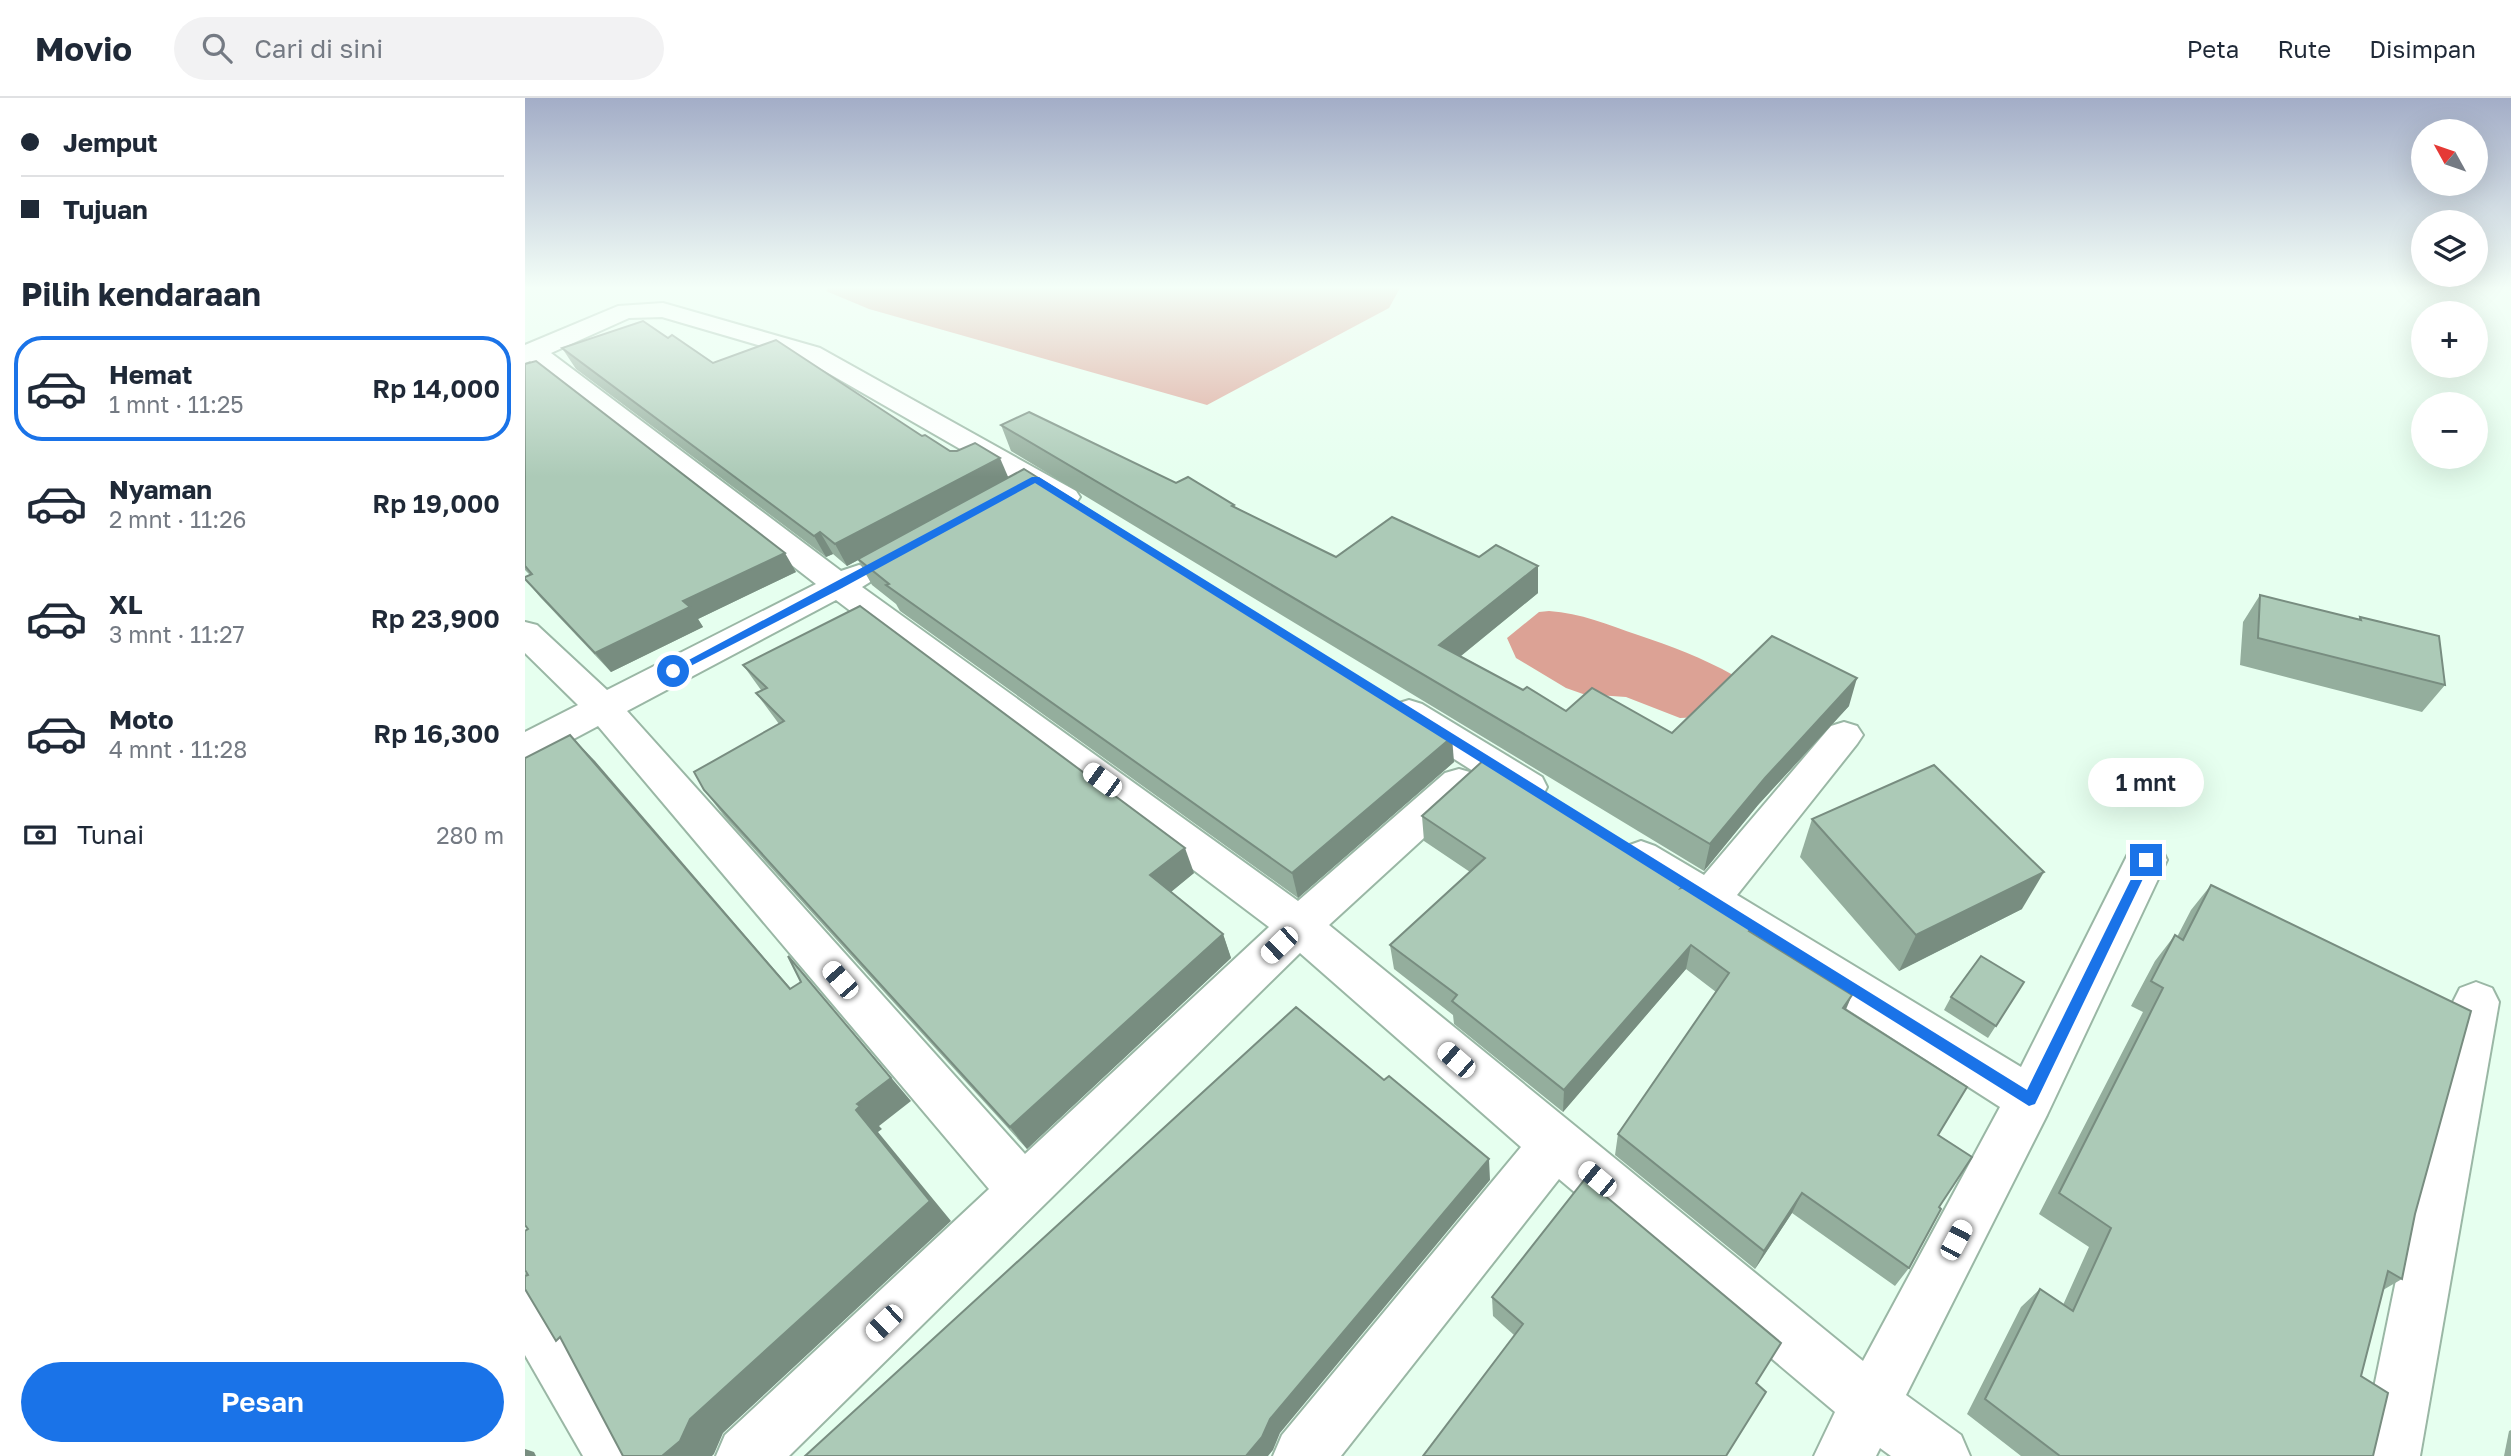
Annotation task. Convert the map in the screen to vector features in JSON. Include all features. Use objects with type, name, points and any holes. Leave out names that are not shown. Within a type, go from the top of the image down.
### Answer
[{"type":"street","points":[[799,350],[811,354],[1035,479],[1094,516]]},
{"type":"street","points":[[529,353],[1299,926],[1555,1144],[1870,1404],[1940,1456]]},
{"type":"street","points":[[999,499],[1035,479]]},
{"type":"street","points":[[525,748],[888,559]]},
{"type":"street","points":[[525,633],[602,707],[1023,1189]]},
{"type":"street","points":[[1382,696],[1555,804]]},
{"type":"street","points":[[1709,899],[1845,736]]},
{"type":"street","points":[[746,1456],[1299,926],[1485,760]]},
{"type":"street","points":[[1615,841],[2029,1099]]},
{"type":"street","points":[[1844,1456],[2029,1099],[2146,860]]},
{"type":"street","points":[[2390,1456],[2476,1002]]},
{"type":"street","points":[[1304,1456],[1555,1144]]},
{"type":"street","points":[[525,1303],[616,1456]]},
{"type":"shaded area","points":[[1015,350],[1309,350],[1207,405]]},
{"type":"shaded area","points":[[1549,611],[1583,617],[1650,639],[1733,675],[1702,717],[1680,718],[1626,697],[1583,694],[1566,688],[1516,658],[1507,638],[1539,612]]},
{"type":"building","points":[[565,350],[695,350],[713,363],[748,350],[792,350],[922,436],[925,435],[950,451],[957,451],[975,443],[1000,458],[835,544],[820,532],[814,536]]},
{"type":"building","points":[[536,361],[785,553],[683,601],[690,607],[595,653],[525,579],[532,574],[525,566],[525,364]]},
{"type":"building","points":[[1029,412],[1176,483],[1188,477],[1234,505],[1232,506],[1336,557],[1392,517],[1479,557],[1496,545],[1538,566],[1439,645],[1523,690],[1527,687],[1566,711],[1592,688],[1672,733],[1772,636],[1857,678],[1765,778],[1710,844],[1001,425]]},
{"type":"building","points":[[1024,469],[1452,737],[1292,873],[886,585],[889,584],[858,559]]},
{"type":"building","points":[[2260,595],[2439,636],[2445,685],[2258,638]]},
{"type":"building","points":[[860,606],[1185,848],[1150,875],[1223,934],[1010,1127],[704,790],[694,772],[784,721],[756,693],[767,688],[743,665]]},
{"type":"building","points":[[570,735],[790,989],[801,982],[788,956],[891,1078],[857,1104],[860,1106],[856,1110],[930,1201],[690,1419],[680,1441],[662,1456],[623,1456],[560,1337],[556,1341],[525,1289],[525,1276],[528,1275],[525,1270],[525,1231],[528,1229],[525,1225],[525,758]]},
{"type":"building","points":[[1486,758],[1686,882],[1681,888],[1684,887],[1852,995],[1843,1008],[1967,1087],[1938,1135],[1972,1157],[1939,1207],[1941,1209],[1909,1268],[1802,1193],[1764,1251],[1618,1134],[1729,973],[1691,945],[1564,1090],[1452,1001],[1457,995],[1390,945],[1485,858],[1422,816]]},
{"type":"building","points":[[1934,765],[2044,872],[1916,935],[1812,819]]},
{"type":"building","points":[[2211,885],[2471,1011],[2415,1214],[2402,1279],[2388,1271],[2361,1376],[2388,1393],[2373,1456],[2060,1456],[1985,1399],[2040,1289],[2073,1311],[2111,1228],[2059,1193],[2163,988],[2151,981],[2175,935],[2183,940]]},
{"type":"building","points":[[1981,956],[2024,982],[1996,1026],[1951,997]]},
{"type":"building","points":[[1296,1007],[1384,1080],[1389,1076],[1489,1159],[1270,1419],[1262,1437],[1246,1456],[805,1456]]},
{"type":"building","points":[[1585,1179],[1781,1343],[1756,1383],[1766,1392],[1726,1456],[1423,1456],[1523,1324],[1492,1297]]},
{"type":"route","points":[[673,671],[839,586],[1035,479],[2029,1099],[2146,860]]}]
